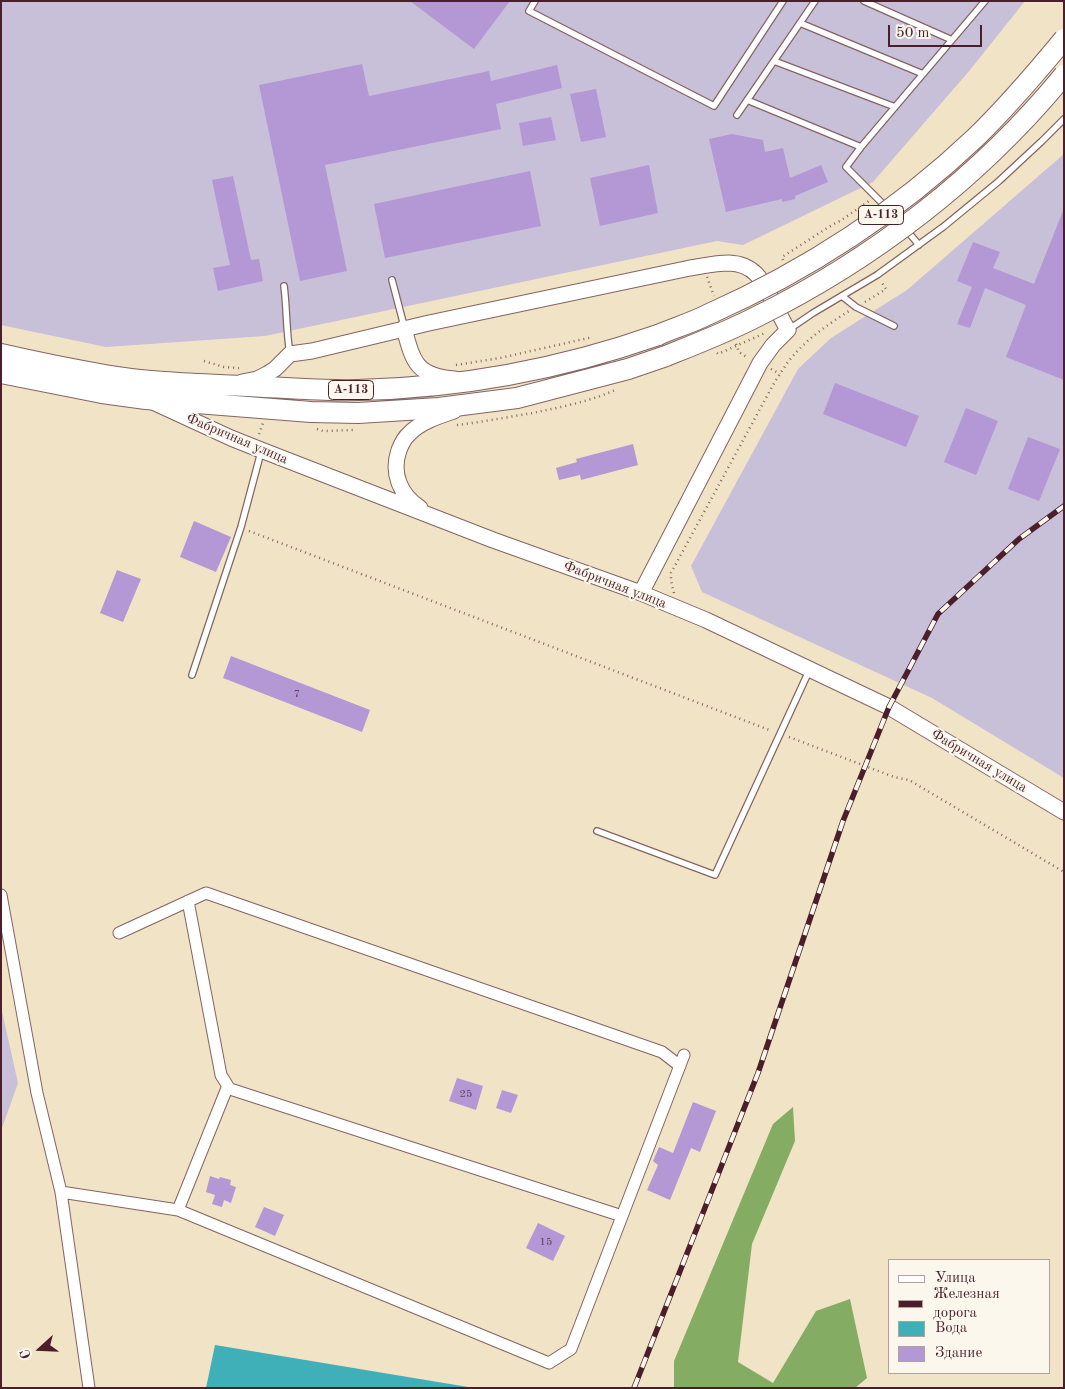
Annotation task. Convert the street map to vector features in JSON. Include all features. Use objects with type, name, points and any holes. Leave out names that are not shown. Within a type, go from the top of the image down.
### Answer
[{"type":"highway","name":"А-113","points":[[1,354],[106,375],[146,380],[312,390],[358,390],[413,388],[477,381],[528,372],[621,348],[705,316],[747,297],[829,251],[904,199],[975,138],[1009,104],[1064,39]]},
{"type":"highway","name":"А-113","points":[[1,373],[102,393],[146,399],[311,412],[358,413],[406,411],[517,398],[628,369],[714,337],[799,295],[841,270],[918,216],[991,154],[1064,75]]},
{"type":"street","points":[[224,385],[257,379],[275,369],[290,354],[312,351],[404,328],[690,268],[731,263],[750,269],[757,274],[763,283],[788,330],[773,345],[760,363],[641,593]]},
{"type":"street","points":[[404,328],[418,367],[425,372],[451,379],[477,381]]},
{"type":"street","name":"Фабричная улица","points":[[146,399],[231,438],[259,444],[431,516],[641,593],[706,620],[888,707],[1064,812]]},
{"type":"street","points":[[431,516],[412,503],[404,493],[398,480],[396,468],[398,456],[402,444],[409,433],[430,421],[468,405]]},
{"type":"street","points":[[61,1192],[178,1210],[549,1363],[571,1349],[682,1060],[206,893],[119,933]]},
{"type":"street","points":[[1,895],[37,1094],[61,1192],[89,1388]]},
{"type":"street","points":[[188,901],[221,1074],[229,1088],[622,1216]]},
{"type":"street","points":[[178,1210],[227,1088],[229,1088]]},
{"type":"lane","points":[[535,1],[529,11],[714,106],[783,1]]},
{"type":"lane","points":[[737,115],[815,1]]},
{"type":"lane","points":[[864,1],[952,40]]},
{"type":"lane","points":[[919,245],[893,214],[846,167],[982,2]]},
{"type":"lane","points":[[800,23],[923,74]]},
{"type":"lane","points":[[774,61],[894,107]]},
{"type":"lane","points":[[747,100],[861,147]]},
{"type":"lane","points":[[788,330],[877,275],[943,227],[999,181],[1064,118]]},
{"type":"lane","points":[[392,280],[404,328]]},
{"type":"lane","points":[[284,286],[290,354]]},
{"type":"lane","points":[[842,296],[856,307],[894,326]]},
{"type":"lane","points":[[192,674],[241,528],[259,444]]},
{"type":"lane","points":[[597,831],[715,875],[810,670]]},
{"type":"path","points":[[782,257],[867,203],[875,195]]},
{"type":"path","points":[[685,612],[688,605],[672,589],[671,573],[773,385],[788,362],[828,324],[886,289],[877,275]]},
{"type":"path","points":[[709,301],[717,297]]},
{"type":"path","points":[[454,365],[500,358],[601,336]]},
{"type":"path","points":[[449,426],[495,420],[552,409],[601,396],[617,389]]},
{"type":"path","points":[[259,444],[265,420]]},
{"type":"path","points":[[241,528],[780,734],[894,777],[909,780],[1064,872]]},
{"type":"shaded area","points":[[1,1],[1025,1],[970,70],[873,182],[743,245],[717,241],[265,336],[106,347],[1,325]]},
{"type":"shaded area","points":[[1064,154],[1064,778],[932,698],[702,592],[691,566],[798,369],[831,338],[907,290]]},
{"type":"shaded area","points":[[1,1007],[18,1083],[1,1131]]},
{"type":"green space","points":[[793,1107],[795,1141],[752,1244],[738,1362],[773,1383],[816,1311],[850,1299],[867,1378],[855,1388],[674,1388],[674,1361],[773,1124]]},
{"type":"water","points":[[215,1345],[474,1388],[206,1388]]},
{"type":"building","points":[[410,1],[510,1],[474,49]]},
{"type":"building","points":[[362,64],[369,96],[489,71],[491,81],[557,65],[562,88],[496,104],[501,129],[325,165],[347,271],[300,281],[259,85]]},
{"type":"building","points":[[596,89],[606,137],[581,142],[570,94]]},
{"type":"building","points":[[551,117],[556,140],[523,146],[519,123]]},
{"type":"building","points":[[732,134],[763,140],[765,152],[783,148],[790,178],[821,165],[828,182],[795,196],[795,199],[782,202],[782,199],[726,212],[709,139]]},
{"type":"building","points":[[649,165],[658,213],[600,226],[590,178]]},
{"type":"building","points":[[530,171],[541,226],[385,258],[374,204]]},
{"type":"building","points":[[233,176],[251,260],[259,259],[263,281],[218,291],[213,268],[230,265],[212,180]]},
{"type":"building","points":[[1063,211],[1064,380],[1006,357],[1026,305],[985,288],[970,328],[957,324],[972,287],[957,281],[973,242],[1000,252],[993,268],[1034,284]]},
{"type":"building","points":[[835,383],[919,416],[906,447],[823,414]]},
{"type":"building","points":[[966,408],[998,421],[976,475],[944,462]]},
{"type":"building","points":[[1028,437],[1060,449],[1039,501],[1008,489]]},
{"type":"building","points":[[633,444],[638,465],[581,480],[580,475],[559,480],[556,468],[577,462],[576,459]]},
{"type":"building","points":[[194,521],[231,537],[216,572],[180,557]]},
{"type":"building","points":[[117,570],[141,579],[123,622],[100,613]]},
{"type":"building","points":[[231,656],[370,710],[362,732],[223,678]]},
{"type":"building","points":[[457,1078],[483,1086],[476,1110],[449,1101]]},
{"type":"building","points":[[502,1090],[518,1095],[511,1113],[496,1108]]},
{"type":"building","points":[[693,1102],[716,1111],[700,1152],[691,1148],[670,1200],[647,1190],[658,1165],[653,1161],[659,1147],[673,1153]]},
{"type":"building","points":[[210,1176],[231,1180],[230,1185],[236,1187],[231,1203],[224,1200],[222,1207],[212,1204],[215,1195],[206,1192]]},
{"type":"building","points":[[264,1207],[284,1215],[275,1236],[255,1227]]},
{"type":"building","points":[[538,1223],[565,1236],[553,1261],[526,1248]]},
{"type":"railway","points":[[634,1388],[758,1073],[843,821],[889,707],[938,614],[1019,539],[1064,506]]}]
